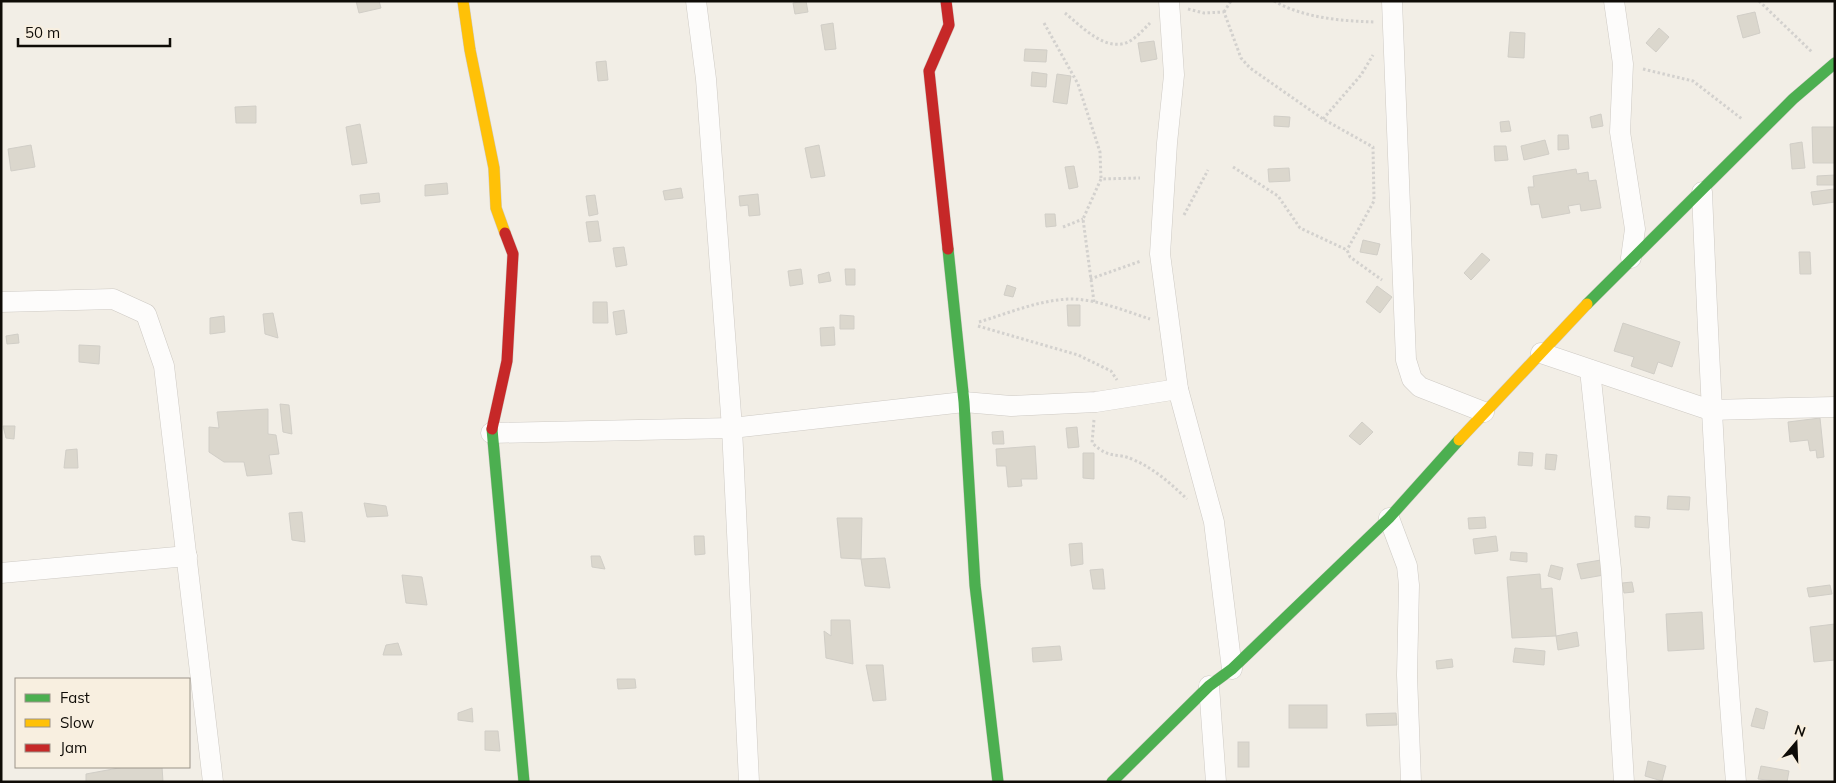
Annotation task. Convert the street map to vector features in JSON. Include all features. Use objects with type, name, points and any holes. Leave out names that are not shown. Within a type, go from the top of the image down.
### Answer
[{"type":"street","points":[[463,1],[470,50],[480,90],[485,130],[494,168],[496,208],[513,254],[507,361],[492,433],[524,782]]},
{"type":"street","points":[[696,1],[706,79],[732,428],[748,782]]},
{"type":"street","points":[[946,1],[949,25],[929,71],[964,402],[975,585],[998,782]]},
{"type":"street","points":[[1392,1],[1396,143],[1405,295],[1406,360],[1412,379],[1429,392],[1484,412]]},
{"type":"street","points":[[1614,1],[1623,64],[1620,132],[1635,229],[1631,258]]},
{"type":"street","points":[[1169,3],[1174,75],[1167,142],[1160,254],[1178,389],[1214,522],[1232,669]]},
{"type":"street","points":[[1112,782],[1209,686],[1232,669],[1389,518],[1484,412],[1631,258],[1702,192],[1793,100],[1832,66]]},
{"type":"street","points":[[1702,192],[1710,410],[1721,598],[1736,782]]},
{"type":"street","points":[[1,302],[113,298],[146,314],[164,366],[214,782]]},
{"type":"street","points":[[1540,353],[1710,410],[1835,407]]},
{"type":"street","points":[[1590,370],[1611,569],[1624,782]]},
{"type":"street","points":[[492,433],[732,428],[964,402],[1011,406],[1096,402],[1178,389]]},
{"type":"street","points":[[1389,518],[1407,566],[1409,585],[1407,675],[1411,782]]},
{"type":"street","points":[[1,573],[186,556]]},
{"type":"street","points":[[1209,686],[1216,782]]},
{"type":"path","points":[[1224,12],[1231,1]]},
{"type":"path","points":[[1274,1],[1288,9],[1340,21],[1394,22]]},
{"type":"path","points":[[1760,1],[1832,66]]},
{"type":"path","points":[[1065,14],[1098,40],[1123,44],[1131,41],[1169,3],[1204,13],[1224,12]]},
{"type":"path","points":[[1224,12],[1241,58],[1250,68],[1323,119],[1373,147],[1374,201],[1347,250]]},
{"type":"path","points":[[1044,23],[1078,84],[1100,152],[1101,179],[1083,219],[1094,302]]},
{"type":"path","points":[[1323,119],[1360,76],[1375,52]]},
{"type":"path","points":[[1623,64],[1694,81],[1760,133]]},
{"type":"path","points":[[1232,167],[1278,196],[1300,228],[1347,250],[1350,257],[1405,295]]},
{"type":"path","points":[[1101,179],[1140,178]]},
{"type":"path","points":[[1063,226],[1083,219]]},
{"type":"path","points":[[1140,394],[1121,387],[1111,371],[1078,356],[972,324],[1043,302],[1072,299],[1094,302],[1170,325]]},
{"type":"path","points":[[1096,402],[1092,443],[1105,454],[1133,459],[1164,478],[1188,500]]},
{"type":"building","points":[[356,1],[379,1],[381,8],[359,13]]},
{"type":"building","points":[[806,1],[808,12],[795,14],[793,3]]},
{"type":"building","points":[[1755,12],[1760,33],[1743,38],[1737,16]]},
{"type":"building","points":[[833,23],[836,49],[825,50],[821,25]]},
{"type":"building","points":[[1659,28],[1669,37],[1656,52],[1646,43]]},
{"type":"building","points":[[1510,32],[1525,33],[1524,58],[1508,57]]},
{"type":"building","points":[[1154,41],[1157,59],[1141,62],[1138,43]]},
{"type":"building","points":[[1025,49],[1047,50],[1046,62],[1024,61]]},
{"type":"building","points":[[606,61],[608,80],[598,81],[596,62]]},
{"type":"building","points":[[1032,72],[1047,74],[1046,87],[1031,86]]},
{"type":"building","points":[[1057,74],[1071,76],[1067,104],[1053,102]]},
{"type":"building","points":[[256,106],[256,123],[236,123],[235,107]]},
{"type":"building","points":[[1601,114],[1603,126],[1592,128],[1590,117]]},
{"type":"building","points":[[1274,116],[1290,117],[1289,127],[1274,126]]},
{"type":"building","points":[[1509,121],[1511,131],[1501,132],[1500,122]]},
{"type":"building","points":[[360,124],[367,163],[352,165],[346,127]]},
{"type":"building","points":[[1812,127],[1835,127],[1835,163],[1813,163]]},
{"type":"building","points":[[1558,135],[1568,135],[1569,149],[1558,150]]},
{"type":"building","points":[[1545,140],[1549,154],[1524,160],[1521,146]]},
{"type":"building","points":[[1802,142],[1805,168],[1792,169],[1790,144]]},
{"type":"building","points":[[31,145],[35,167],[11,171],[8,149]]},
{"type":"building","points":[[819,145],[825,176],[811,178],[805,148]]},
{"type":"building","points":[[1494,146],[1506,146],[1508,160],[1495,161]]},
{"type":"building","points":[[1074,166],[1078,187],[1069,189],[1065,167]]},
{"type":"building","points":[[1289,168],[1290,181],[1269,182],[1268,169]]},
{"type":"building","points":[[1576,169],[1577,174],[1588,172],[1589,181],[1596,180],[1601,208],[1581,211],[1580,204],[1568,206],[1570,213],[1542,218],[1539,204],[1531,205],[1528,187],[1534,187],[1533,176]]},
{"type":"building","points":[[1835,175],[1835,185],[1817,185],[1817,176]]},
{"type":"building","points":[[447,183],[448,194],[425,196],[425,185]]},
{"type":"building","points":[[681,188],[683,198],[665,200],[663,191]]},
{"type":"building","points":[[1834,189],[1835,202],[1813,205],[1811,192]]},
{"type":"building","points":[[379,193],[380,202],[361,204],[360,195]]},
{"type":"building","points":[[758,194],[760,215],[749,216],[748,205],[740,206],[739,196]]},
{"type":"building","points":[[595,195],[598,214],[589,216],[586,196]]},
{"type":"building","points":[[1045,214],[1055,214],[1056,226],[1046,227]]},
{"type":"building","points":[[598,221],[601,241],[589,242],[586,222]]},
{"type":"building","points":[[1363,240],[1380,244],[1377,255],[1360,252]]},
{"type":"building","points":[[624,247],[627,265],[616,267],[613,248]]},
{"type":"building","points":[[1799,252],[1810,252],[1811,274],[1800,274]]},
{"type":"building","points":[[1482,253],[1490,260],[1471,280],[1464,273]]},
{"type":"building","points":[[801,269],[803,284],[790,286],[788,271]]},
{"type":"building","points":[[845,269],[855,269],[855,285],[846,285]]},
{"type":"building","points":[[829,272],[831,281],[819,283],[818,275]]},
{"type":"building","points":[[1007,285],[1016,288],[1013,297],[1004,295]]},
{"type":"building","points":[[1377,286],[1392,297],[1380,313],[1366,302]]},
{"type":"building","points":[[593,302],[607,302],[608,323],[593,323]]},
{"type":"building","points":[[1067,305],[1080,305],[1080,326],[1068,326]]},
{"type":"building","points":[[624,310],[627,333],[616,335],[613,312]]},
{"type":"building","points":[[273,313],[278,338],[265,334],[263,314]]},
{"type":"building","points":[[840,315],[854,316],[854,329],[840,329]]},
{"type":"building","points":[[224,316],[225,332],[210,334],[210,318]]},
{"type":"building","points":[[1623,323],[1680,342],[1672,367],[1658,362],[1654,374],[1631,366],[1634,357],[1614,351]]},
{"type":"building","points":[[834,327],[835,345],[821,346],[820,328]]},
{"type":"building","points":[[18,334],[19,343],[7,344],[6,336]]},
{"type":"building","points":[[79,345],[100,346],[99,364],[79,362]]},
{"type":"building","points":[[280,404],[289,405],[292,434],[283,432]]},
{"type":"building","points":[[268,409],[268,434],[276,435],[279,454],[269,455],[272,474],[247,476],[244,462],[224,462],[209,452],[209,427],[219,428],[217,412]]},
{"type":"building","points":[[1820,418],[1824,457],[1817,458],[1816,450],[1810,451],[1808,440],[1790,442],[1788,422]]},
{"type":"building","points":[[1362,422],[1373,432],[1360,445],[1349,436]]},
{"type":"building","points":[[3,426],[15,426],[14,439],[6,438]]},
{"type":"building","points":[[1077,427],[1079,447],[1068,448],[1066,428]]},
{"type":"building","points":[[1003,431],[1004,444],[993,444],[992,432]]},
{"type":"building","points":[[1035,446],[1037,479],[1021,479],[1022,486],[1008,487],[1006,466],[997,466],[996,449]]},
{"type":"building","points":[[77,449],[78,468],[64,468],[66,450]]},
{"type":"building","points":[[1519,452],[1533,453],[1532,466],[1518,465]]},
{"type":"building","points":[[1083,453],[1094,453],[1094,479],[1083,478]]},
{"type":"building","points":[[1546,454],[1557,455],[1555,470],[1545,469]]},
{"type":"building","points":[[1668,496],[1690,497],[1689,510],[1667,509]]},
{"type":"building","points":[[364,503],[386,506],[388,516],[367,517]]},
{"type":"building","points":[[302,512],[305,542],[292,540],[289,513]]},
{"type":"building","points":[[1635,516],[1650,517],[1649,528],[1635,527]]},
{"type":"building","points":[[1485,517],[1486,528],[1469,529],[1468,518]]},
{"type":"building","points":[[837,518],[862,518],[861,559],[841,558]]},
{"type":"building","points":[[694,536],[704,536],[705,554],[695,555]]},
{"type":"building","points":[[1496,536],[1498,551],[1475,554],[1473,539]]},
{"type":"building","points":[[1082,543],[1083,564],[1071,566],[1069,544]]},
{"type":"building","points":[[1511,552],[1527,553],[1527,562],[1510,560]]},
{"type":"building","points":[[591,556],[600,556],[605,569],[592,567]]},
{"type":"building","points":[[885,558],[890,588],[865,586],[861,559]]},
{"type":"building","points":[[1601,560],[1604,575],[1581,579],[1577,564]]},
{"type":"building","points":[[1551,565],[1563,568],[1560,580],[1548,576]]},
{"type":"building","points":[[1103,569],[1105,589],[1093,589],[1090,570]]},
{"type":"building","points":[[1540,574],[1541,589],[1552,588],[1556,636],[1512,638],[1507,577]]},
{"type":"building","points":[[402,575],[422,577],[427,605],[406,603]]},
{"type":"building","points":[[1632,582],[1634,592],[1624,593],[1622,583]]},
{"type":"building","points":[[1830,585],[1832,594],[1809,597],[1807,588]]},
{"type":"building","points":[[1702,612],[1704,649],[1668,651],[1666,614]]},
{"type":"building","points":[[831,620],[850,620],[853,664],[826,658],[824,631],[831,636]]},
{"type":"building","points":[[1835,624],[1835,660],[1814,662],[1810,627]]},
{"type":"building","points":[[1577,632],[1579,646],[1558,650],[1556,636]]},
{"type":"building","points":[[398,643],[402,655],[383,655],[386,645]]},
{"type":"building","points":[[1060,646],[1062,660],[1033,662],[1032,648]]},
{"type":"building","points":[[1515,648],[1545,651],[1544,665],[1513,662]]},
{"type":"building","points":[[1452,659],[1453,667],[1437,669],[1436,661]]},
{"type":"building","points":[[866,665],[883,665],[886,700],[873,701]]},
{"type":"building","points":[[617,679],[635,679],[636,688],[618,689]]},
{"type":"building","points":[[1289,705],[1327,705],[1327,728],[1289,728]]},
{"type":"building","points":[[472,708],[473,722],[458,720],[458,713]]},
{"type":"building","points":[[1756,708],[1768,712],[1764,729],[1751,726]]},
{"type":"building","points":[[1396,713],[1397,725],[1367,726],[1366,714]]},
{"type":"building","points":[[485,731],[498,731],[500,751],[485,750]]},
{"type":"building","points":[[1238,742],[1249,742],[1249,767],[1238,767]]},
{"type":"building","points":[[1648,761],[1666,766],[1662,781],[1645,776]]},
{"type":"building","points":[[1761,766],[1789,771],[1787,782],[1758,779]]},
{"type":"building","points":[[119,768],[162,768],[163,782],[86,782],[86,774]]},
{"type":"traffic: fast","points":[[1587,304],[1793,99],[1835,63]]},
{"type":"traffic: fast","points":[[948,249],[964,402],[975,585],[998,782]]},
{"type":"traffic: fast","points":[[492,429],[524,782]]},
{"type":"traffic: fast","points":[[1112,782],[1209,686],[1232,669],[1389,518],[1459,440]]},
{"type":"traffic: slow","points":[[463,1],[470,50],[494,168],[496,208],[505,233]]},
{"type":"traffic: slow","points":[[1459,440],[1587,304]]},
{"type":"traffic: jam","points":[[946,1],[949,25],[929,71],[948,249]]},
{"type":"traffic: jam","points":[[492,429],[507,361],[513,254],[505,233]]}]
